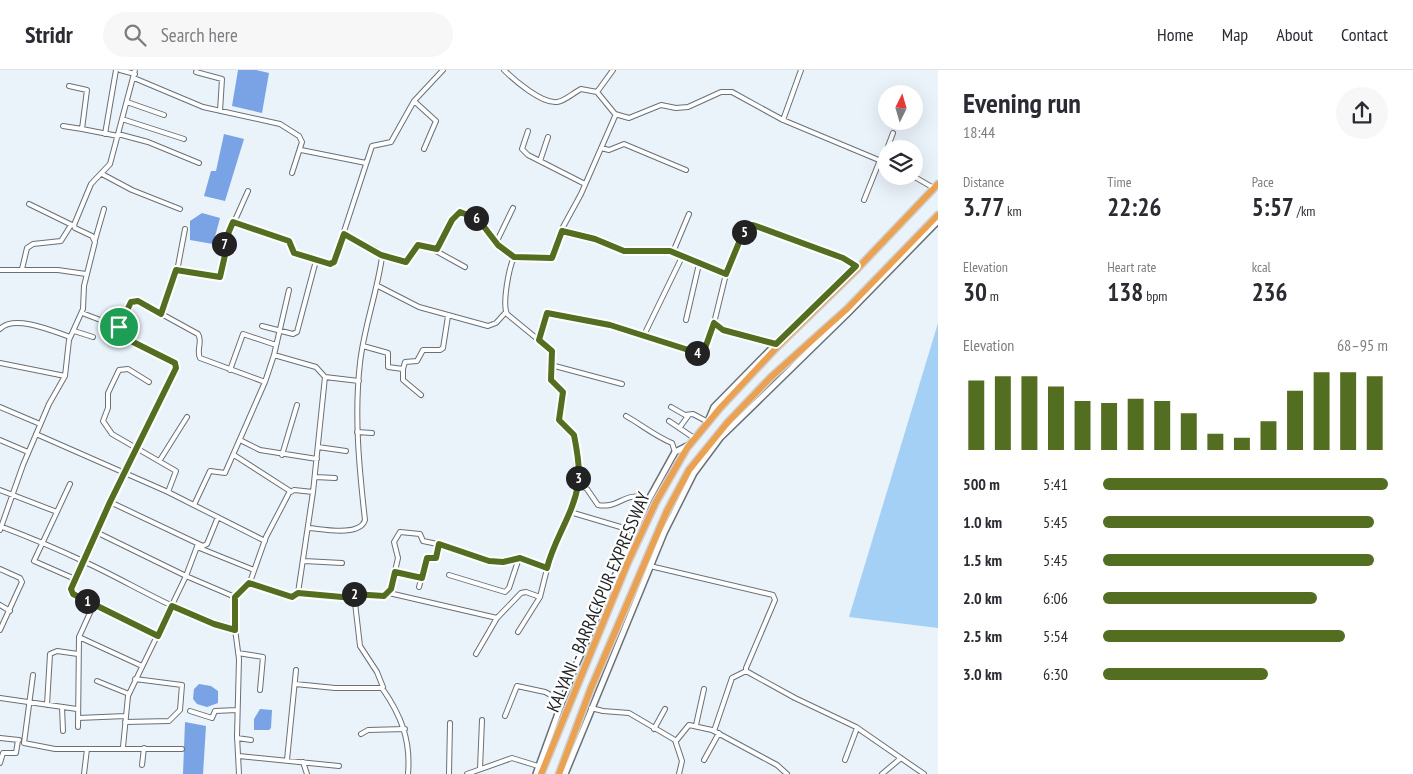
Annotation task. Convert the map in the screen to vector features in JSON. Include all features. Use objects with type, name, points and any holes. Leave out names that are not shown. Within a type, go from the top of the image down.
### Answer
[{"type":"highway","name":"KALYANI - BARRACKPUR EXPRESSWAY","points":[[541,774],[628,562],[656,502],[689,445],[777,345],[857,267],[936,184]]},
{"type":"highway","name":"KALYANI - BARRACKPUR EXPRESSWAY","points":[[559,774],[591,688],[667,511],[689,470],[728,422],[771,377],[880,279],[938,214]]},
{"type":"street","points":[[104,134],[116,70]]},
{"type":"street","points":[[120,70],[135,74],[199,105],[285,126],[299,136],[302,142],[301,150],[292,173]]},
{"type":"street","points":[[213,76],[216,70]]},
{"type":"street","points":[[233,222],[289,241],[294,253],[316,261],[332,264],[344,234],[373,145],[391,142],[414,101],[443,70]]},
{"type":"street","points":[[504,70],[526,89],[551,102],[561,101],[583,89],[597,92],[616,114],[633,117],[661,105],[684,108],[729,91],[742,96],[783,120],[878,159]]},
{"type":"street","points":[[597,92],[613,70]]},
{"type":"street","points":[[783,120],[802,70]]},
{"type":"street","points":[[196,72],[222,79],[220,111]]},
{"type":"street","points":[[22,269],[27,248],[33,244],[61,241],[73,226],[94,180],[110,164],[135,74]]},
{"type":"street","points":[[68,86],[86,89],[88,92],[82,129]]},
{"type":"street","points":[[414,101],[436,121],[424,149]]},
{"type":"street","points":[[127,102],[164,116]]},
{"type":"street","points":[[437,249],[452,220],[460,212],[478,219],[496,243],[514,257],[552,258],[562,231],[616,114]]},
{"type":"street","points":[[122,119],[184,138]]},
{"type":"street","points":[[63,126],[148,142],[199,163]]},
{"type":"street","points":[[528,131],[522,149],[529,156],[585,184]]},
{"type":"street","points":[[891,140],[893,133]]},
{"type":"street","points":[[540,161],[548,137]]},
{"type":"street","points":[[601,148],[609,150],[625,144],[686,170]]},
{"type":"street","points":[[301,150],[366,163]]},
{"type":"street","points":[[864,200],[878,171]]},
{"type":"street","points":[[102,174],[132,190],[180,209]]},
{"type":"street","points":[[923,179],[936,184]]},
{"type":"street","points":[[176,270],[220,277],[225,255],[222,248],[248,191]]},
{"type":"street","points":[[29,204],[73,226],[95,240]]},
{"type":"street","points":[[496,243],[513,208]]},
{"type":"street","points":[[104,209],[86,274],[82,313],[70,337],[66,376],[40,424],[0,528],[84,561],[172,606],[214,624],[235,630]]},
{"type":"street","points":[[673,252],[689,214]]},
{"type":"street","points":[[565,774],[650,566],[681,496],[694,473],[720,438],[938,221]]},
{"type":"street","points":[[539,340],[546,314],[549,313],[610,325],[702,354],[714,323],[726,274],[745,228],[753,225],[843,258],[857,267]]},
{"type":"street","points":[[161,314],[176,270],[185,229]]},
{"type":"street","points":[[562,231],[595,239],[624,251],[673,252],[726,274]]},
{"type":"street","points":[[344,234],[381,255],[406,262],[418,245],[437,249]]},
{"type":"street","points":[[437,249],[438,253],[464,268]]},
{"type":"street","points":[[309,528],[346,531],[365,522],[358,457],[359,381],[363,346],[378,286],[381,255]]},
{"type":"street","points":[[378,286],[414,306],[488,326],[496,323],[506,312],[506,291],[514,257]]},
{"type":"street","points":[[644,335],[682,257]]},
{"type":"street","points":[[262,326],[293,334],[297,332],[316,261]]},
{"type":"street","points":[[686,320],[699,264]]},
{"type":"street","points":[[0,270],[58,270],[86,274]]},
{"type":"street","points":[[194,505],[210,471],[224,474],[234,455],[265,382],[274,355],[289,290]]},
{"type":"street","points":[[119,327],[134,301],[200,336],[198,354],[200,358],[265,382]]},
{"type":"street","points":[[506,312],[552,351],[552,381],[563,392],[560,422],[574,435],[578,484],[570,512],[552,551],[540,597],[518,632]]},
{"type":"street","points":[[82,313],[119,327],[125,338],[176,365],[110,502],[71,589],[73,594],[158,636]]},
{"type":"street","points":[[420,395],[403,380],[403,369],[406,362],[417,361],[423,350],[438,351],[443,348],[448,316]]},
{"type":"street","points":[[0,329],[7,324],[17,323],[41,327],[70,337]]},
{"type":"street","points":[[714,323],[723,330],[777,345]]},
{"type":"street","points":[[74,331],[93,337]]},
{"type":"street","points":[[230,370],[243,334],[276,345]]},
{"type":"street","points":[[363,346],[388,352],[388,367],[403,369]]},
{"type":"street","points":[[274,355],[316,367],[325,376],[359,381]]},
{"type":"street","points":[[0,363],[66,376]]},
{"type":"street","points":[[551,365],[622,384]]},
{"type":"street","points":[[150,382],[122,368],[119,370],[108,396],[108,408],[104,423],[112,434],[160,460],[177,472],[168,492]]},
{"type":"street","points":[[249,583],[288,597],[294,597],[298,593],[314,492],[325,376]]},
{"type":"street","points":[[282,455],[297,405]]},
{"type":"street","points":[[0,407],[40,424]]},
{"type":"street","points":[[671,407],[688,416]]},
{"type":"street","points":[[680,427],[688,416],[693,414],[708,422]]},
{"type":"street","points":[[626,416],[649,429],[654,435],[672,443],[676,452]]},
{"type":"street","points":[[160,460],[186,417]]},
{"type":"street","points":[[669,421],[694,438]]},
{"type":"street","points":[[357,432],[372,433]]},
{"type":"street","points":[[36,434],[168,492],[265,541]]},
{"type":"street","points":[[0,440],[28,452]]},
{"type":"street","points":[[240,440],[256,449],[282,455],[317,459]]},
{"type":"street","points":[[536,774],[562,701],[634,531],[649,499],[676,452],[689,445]]},
{"type":"street","points":[[318,447],[346,451]]},
{"type":"street","points":[[234,455],[290,491],[314,492]]},
{"type":"street","points":[[315,477],[335,478]]},
{"type":"street","points":[[70,484],[41,543],[35,562],[75,580]]},
{"type":"street","points":[[578,484],[587,489],[598,505],[610,506],[633,495],[649,499]]},
{"type":"street","points":[[0,490],[57,512]]},
{"type":"street","points":[[239,774],[237,738],[238,653],[235,630],[235,597],[249,583],[265,541],[290,491]]},
{"type":"street","points":[[110,502],[254,570]]},
{"type":"street","points":[[570,512],[634,531]]},
{"type":"street","points":[[198,545],[204,546],[207,544],[218,517]]},
{"type":"street","points":[[96,532],[186,576],[235,597]]},
{"type":"street","points":[[389,593],[399,555],[394,543],[398,532],[420,534],[422,541],[439,544],[489,561],[503,562],[519,558],[547,568]]},
{"type":"street","points":[[419,587],[427,558],[436,558],[439,544]]},
{"type":"street","points":[[123,747],[129,694],[186,576],[198,545]]},
{"type":"street","points":[[449,575],[505,592],[510,588],[519,558]]},
{"type":"street","points":[[304,560],[342,563]]},
{"type":"street","points":[[650,566],[775,597],[746,671]]},
{"type":"street","points":[[0,569],[22,581],[0,630]]},
{"type":"street","points":[[395,572],[422,578]]},
{"type":"street","points":[[476,654],[496,618],[521,593],[526,592],[540,597]]},
{"type":"street","points":[[298,593],[342,597],[354,594],[379,597],[389,593],[496,618]]},
{"type":"street","points":[[354,594],[360,646],[377,672],[383,689],[405,729],[408,774]]},
{"type":"street","points":[[78,726],[79,637],[94,604]]},
{"type":"street","points":[[0,606],[10,611]]},
{"type":"street","points":[[79,637],[142,666]]},
{"type":"street","points":[[47,705],[50,654],[57,651],[78,654]]},
{"type":"street","points":[[238,653],[263,657],[260,690]]},
{"type":"street","points":[[287,760],[296,670]]},
{"type":"street","points":[[746,671],[794,698],[857,728],[924,774]]},
{"type":"street","points":[[714,731],[732,678],[746,671]]},
{"type":"street","points":[[24,740],[33,675]]},
{"type":"street","points":[[125,722],[169,721],[180,710],[182,685],[135,679]]},
{"type":"street","points":[[97,681],[129,694]]},
{"type":"street","points":[[295,684],[335,688],[379,687],[383,689]]},
{"type":"street","points":[[505,716],[518,686],[547,693],[562,701]]},
{"type":"street","points":[[696,725],[704,689]]},
{"type":"street","points":[[0,698],[77,708]]},
{"type":"street","points":[[62,707],[63,731]]},
{"type":"street","points":[[591,708],[603,712],[629,713],[676,741],[682,761],[679,774]]},
{"type":"street","points":[[654,729],[665,709]]},
{"type":"street","points":[[190,710],[212,718],[216,711],[237,710]]},
{"type":"street","points":[[78,718],[126,716]]},
{"type":"street","points":[[480,769],[482,720]]},
{"type":"street","points":[[449,774],[450,723]]},
{"type":"street","points":[[676,741],[687,726],[696,725],[719,733],[779,766],[784,773]]},
{"type":"street","points":[[845,760],[857,728]]},
{"type":"street","points":[[361,734],[368,730],[405,729]]},
{"type":"street","points":[[704,760],[719,733]]},
{"type":"street","points":[[0,738],[24,740],[27,744],[48,748],[87,749],[123,747],[182,749]]},
{"type":"street","points":[[237,738],[251,740]]},
{"type":"street","points":[[0,763],[2,753],[16,753],[18,740]]},
{"type":"street","points":[[142,765],[144,748]]},
{"type":"street","points":[[84,774],[87,749]]},
{"type":"street","points":[[239,756],[339,766]]},
{"type":"street","points":[[467,774],[512,758],[538,766]]},
{"type":"street","points":[[882,774],[900,758]]},
{"type":"street","points":[[303,762],[307,774]]},
{"type":"shaded area","points":[[238,70],[256,70],[269,73],[262,113],[232,106]]},
{"type":"shaded area","points":[[224,134],[244,139],[225,201],[204,196],[211,171],[216,171]]},
{"type":"shaded area","points":[[202,213],[220,218],[213,244],[190,240],[190,221]]},
{"type":"shaded area","points":[[938,323],[938,628],[849,617]]},
{"type":"shaded area","points":[[199,684],[211,686],[218,691],[218,703],[207,707],[197,704],[193,699],[194,689]]},
{"type":"shaded area","points":[[260,709],[272,710],[271,728],[269,730],[254,730],[254,719]]},
{"type":"shaded area","points":[[185,722],[206,726],[203,774],[183,774]]},
{"type":"route","points":[[460,212],[478,219],[498,245],[514,257],[552,258],[562,231],[595,239],[624,251],[670,251],[726,274],[745,228],[756,225],[843,258],[856,266],[776,344],[719,329],[714,323],[704,351],[701,354],[610,325],[547,313],[539,340],[552,351],[551,380],[563,392],[559,420],[574,433],[579,481],[571,509],[552,551],[547,568],[520,558],[501,563],[489,561],[439,544],[436,558],[427,558],[422,578],[395,572],[389,593],[382,597],[353,594],[342,597],[298,593],[288,597],[249,583],[235,597],[235,630],[214,624],[172,606],[158,636],[71,592],[110,502],[176,368],[175,363],[125,338],[119,327],[131,302],[134,301],[138,301],[161,314],[176,270],[220,277],[226,253],[222,248],[233,222],[289,241],[293,245],[294,253],[330,264],[334,262],[344,234],[372,248],[381,255],[406,262],[418,245],[422,244],[437,249],[452,220],[460,212]]}]
